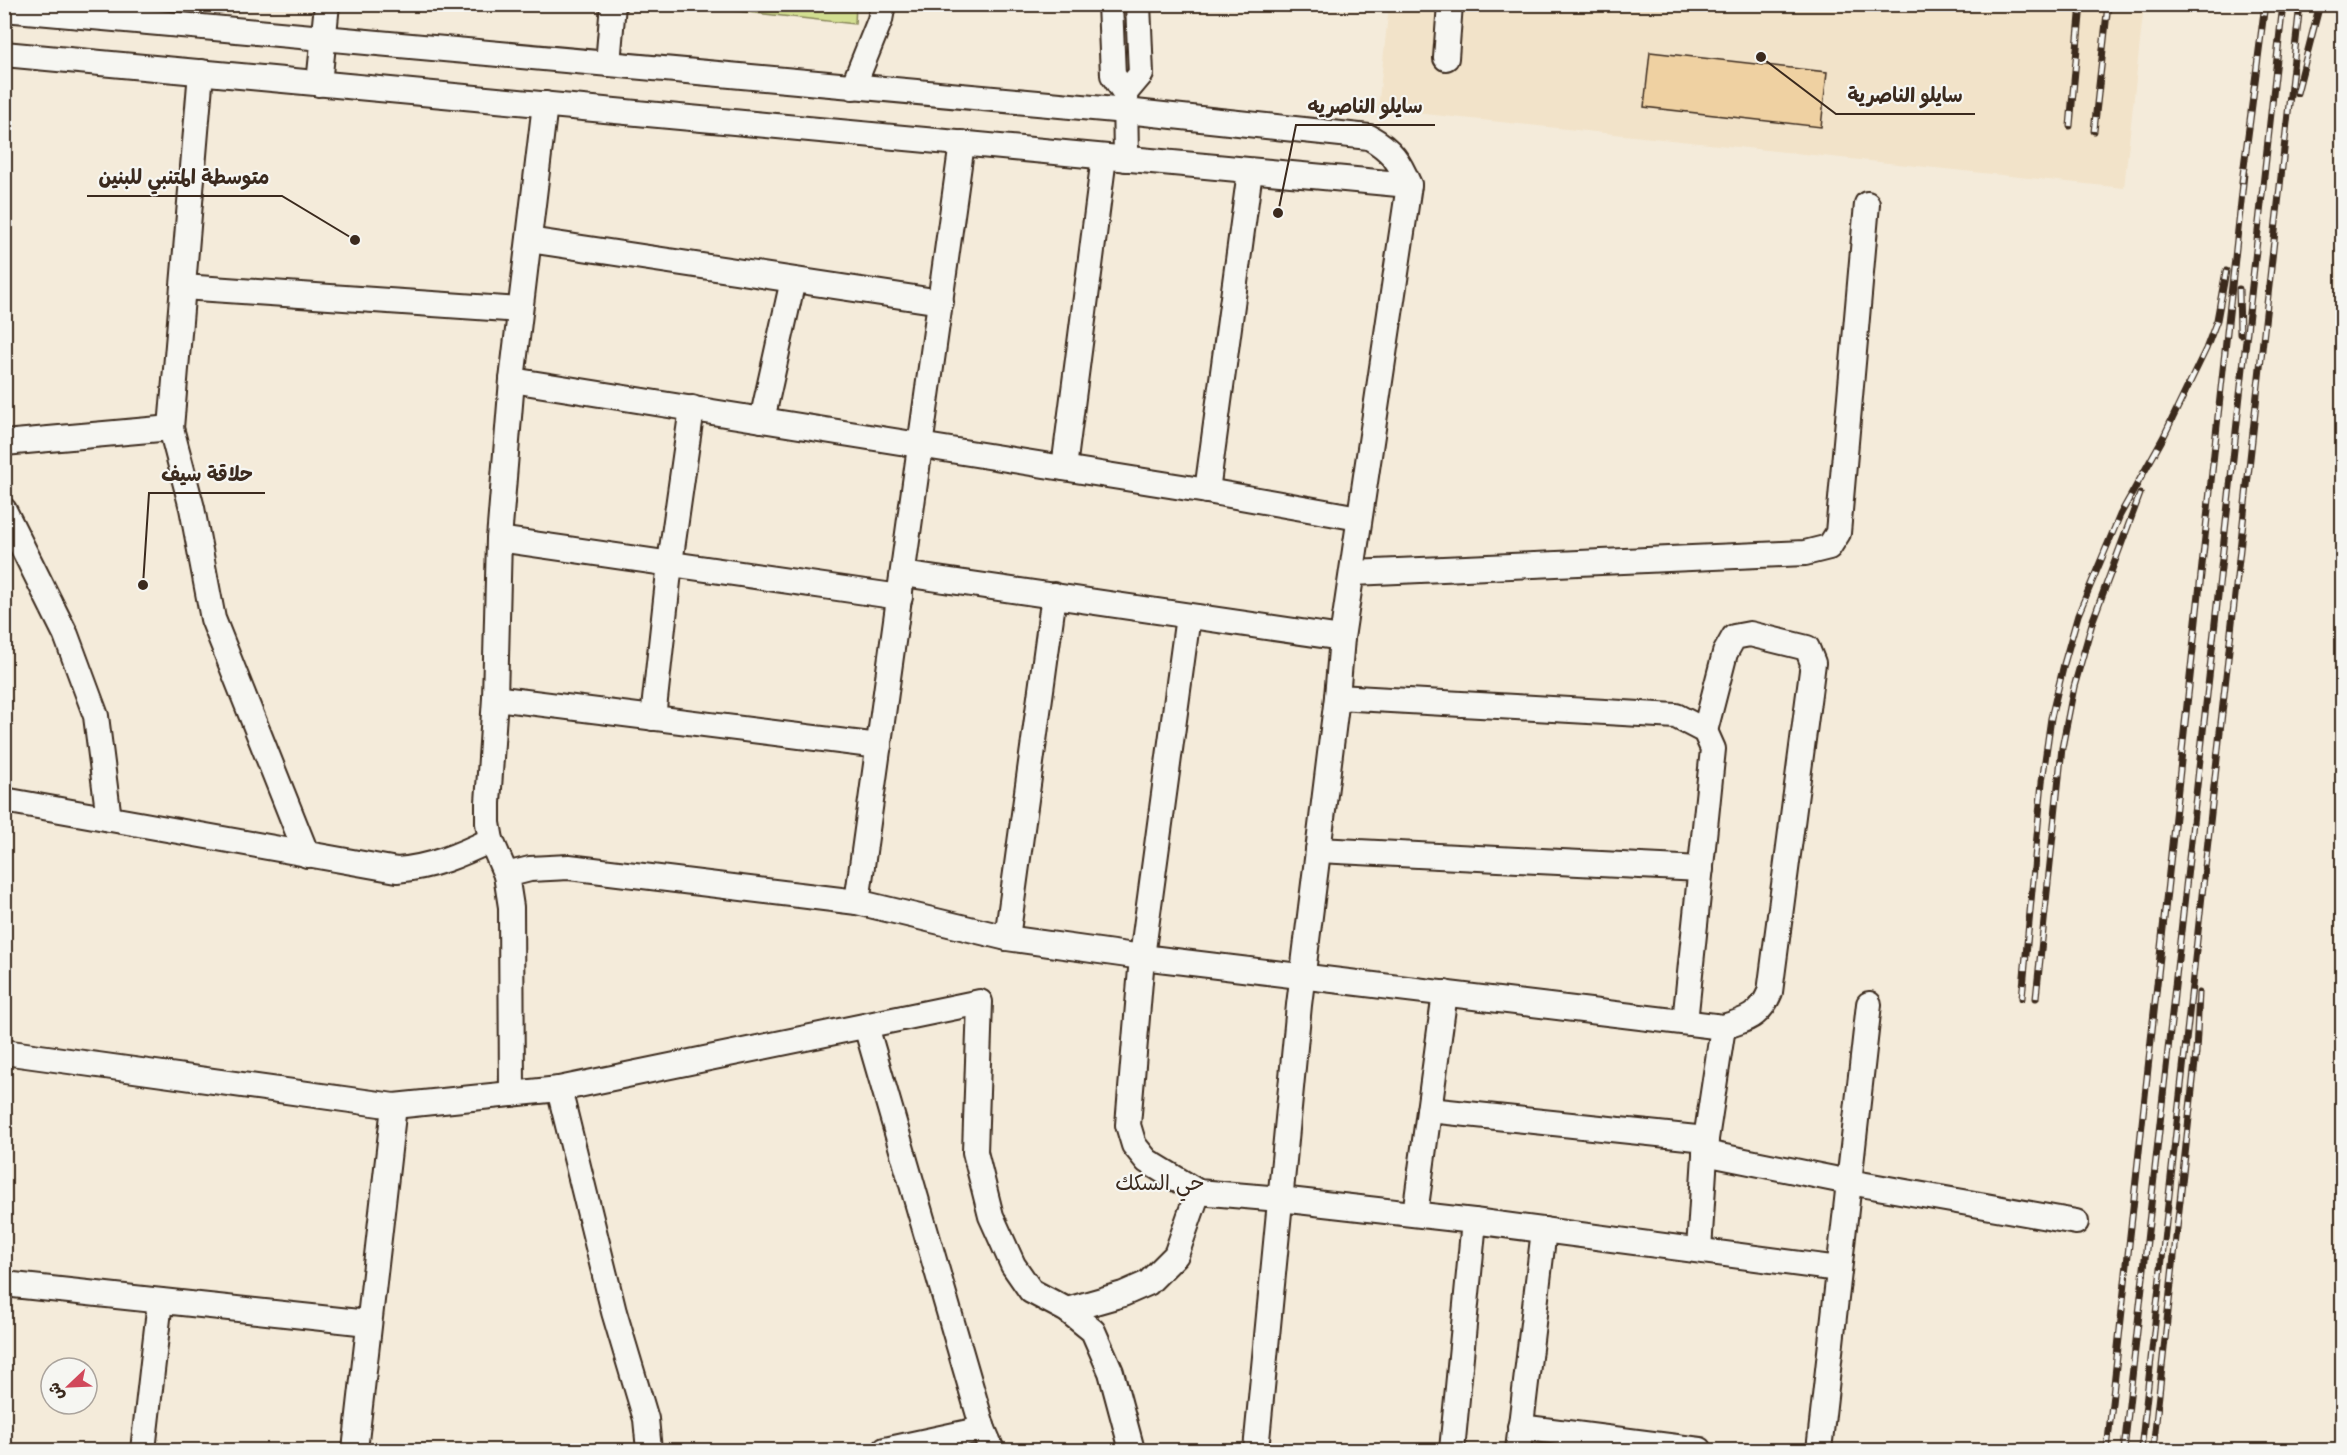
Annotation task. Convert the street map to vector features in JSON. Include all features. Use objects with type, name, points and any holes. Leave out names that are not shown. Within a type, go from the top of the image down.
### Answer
[{"type":"street","points":[[319,84],[327,4]]},
{"type":"street","points":[[608,64],[614,4]]},
{"type":"street","points":[[853,87],[880,20],[883,4]]},
{"type":"street","points":[[1110,4],[1113,75],[1125,102]]},
{"type":"street","points":[[1064,468],[1125,102],[1141,74],[1138,4]]},
{"type":"street","points":[[1446,58],[1450,4]]},
{"type":"street","points":[[4,9],[161,14],[324,39],[853,87],[1125,102],[1369,137],[1388,148],[1401,166],[1409,185],[1342,638],[1337,697],[1302,976],[1256,1450]]},
{"type":"street","points":[[4,54],[1409,185]]},
{"type":"street","points":[[201,72],[171,428],[192,508],[213,619],[307,855]]},
{"type":"street","points":[[512,1094],[511,907],[506,875],[491,840],[488,803],[495,698],[500,539],[512,380],[545,104]]},
{"type":"street","points":[[857,902],[962,143]]},
{"type":"street","points":[[1207,491],[1250,171]]},
{"type":"street","points":[[1353,573],[1805,553],[1828,547],[1838,533],[1867,204]]},
{"type":"street","points":[[529,240],[941,302]]},
{"type":"street","points":[[762,420],[793,280]]},
{"type":"street","points":[[183,287],[520,310]]},
{"type":"street","points":[[512,380],[1207,491],[1359,518]]},
{"type":"street","points":[[653,718],[670,563],[692,408]]},
{"type":"street","points":[[4,443],[171,428]]},
{"type":"street","points":[[4,510],[66,635],[96,716],[109,819]]},
{"type":"street","points":[[500,539],[670,563],[902,586],[1054,595],[1342,638]]},
{"type":"street","points":[[1007,938],[1054,595]]},
{"type":"street","points":[[1188,616],[1142,957],[1128,1125],[1134,1145],[1147,1161],[1198,1192],[1474,1221],[1839,1269]]},
{"type":"street","points":[[506,875],[551,866],[569,867],[857,902],[1007,938],[1142,957],[1723,1027],[1744,1021],[1764,1006],[1770,992],[1813,663],[1807,648],[1750,634],[1734,637],[1725,653],[1705,731],[1713,749],[1685,1022]]},
{"type":"street","points":[[1337,697],[1676,716],[1705,731]]},
{"type":"street","points":[[495,698],[879,746]]},
{"type":"street","points":[[4,800],[397,870],[419,868],[456,857],[491,840]]},
{"type":"street","points":[[1318,850],[1701,869]]},
{"type":"street","points":[[1415,1214],[1444,993]]},
{"type":"street","points":[[4,1052],[394,1106],[559,1089],[980,1002],[975,1152],[991,1216],[1013,1265],[1031,1291],[1067,1310],[1094,1331],[1111,1372],[1132,1450]]},
{"type":"street","points":[[1819,1450],[1869,1004]]},
{"type":"street","points":[[866,1026],[987,1440],[885,1450]]},
{"type":"street","points":[[1699,1250],[1705,1146],[1723,1027]]},
{"type":"street","points":[[559,1089],[614,1312],[646,1419],[649,1450]]},
{"type":"street","points":[[355,1450],[394,1106]]},
{"type":"street","points":[[1429,1110],[1705,1146],[1849,1182],[2076,1222]]},
{"type":"street","points":[[1067,1310],[1124,1294],[1148,1283],[1176,1255],[1198,1192]]},
{"type":"street","points":[[1452,1450],[1474,1221]]},
{"type":"street","points":[[1518,1450],[1544,1230]]},
{"type":"street","points":[[4,1284],[368,1323]]},
{"type":"street","points":[[143,1450],[160,1300]]},
{"type":"street","points":[[1520,1426],[1700,1450]]},
{"type":"shaded area","points":[[1389,5],[2144,5],[2124,188],[1378,109]]},
{"type":"green space","points":[[856,4],[855,24],[684,5]]},
{"type":"building","points":[[1650,52],[1827,72],[1821,127],[1644,107]]},
{"type":"railway","points":[[2070,126],[2081,4]]},
{"type":"railway","points":[[2094,131],[2108,4]]},
{"type":"railway","points":[[2242,182],[2265,4]]},
{"type":"railway","points":[[2124,1450],[2283,4]]},
{"type":"railway","points":[[2141,1450],[2300,4]]},
{"type":"railway","points":[[2297,93],[2320,4]]},
{"type":"railway","points":[[2107,1450],[2244,174]]},
{"type":"railway","points":[[2022,998],[2042,782],[2051,718],[2064,664],[2078,615],[2120,515],[2163,438],[2206,349],[2217,320],[2226,271]]},
{"type":"railway","points":[[2239,289],[2240,334]]},
{"type":"railway","points":[[2036,998],[2062,748],[2074,687],[2093,620],[2140,494]]},
{"type":"railway","points":[[2153,1450],[2196,1053],[2199,993]]},
{"type":"place","name":"سايلو الناصرية","points":[[1761,57]]},
{"type":"place","name":"سايلو الناصريه","points":[[1278,213]]},
{"type":"place","name":"متوسطة المتنبي للبنين","points":[[355,240]]},
{"type":"place","name":"حلاقة سيف","points":[[143,585]]},
{"type":"district","name":"حي السكك","points":[[1160,1183]]}]
